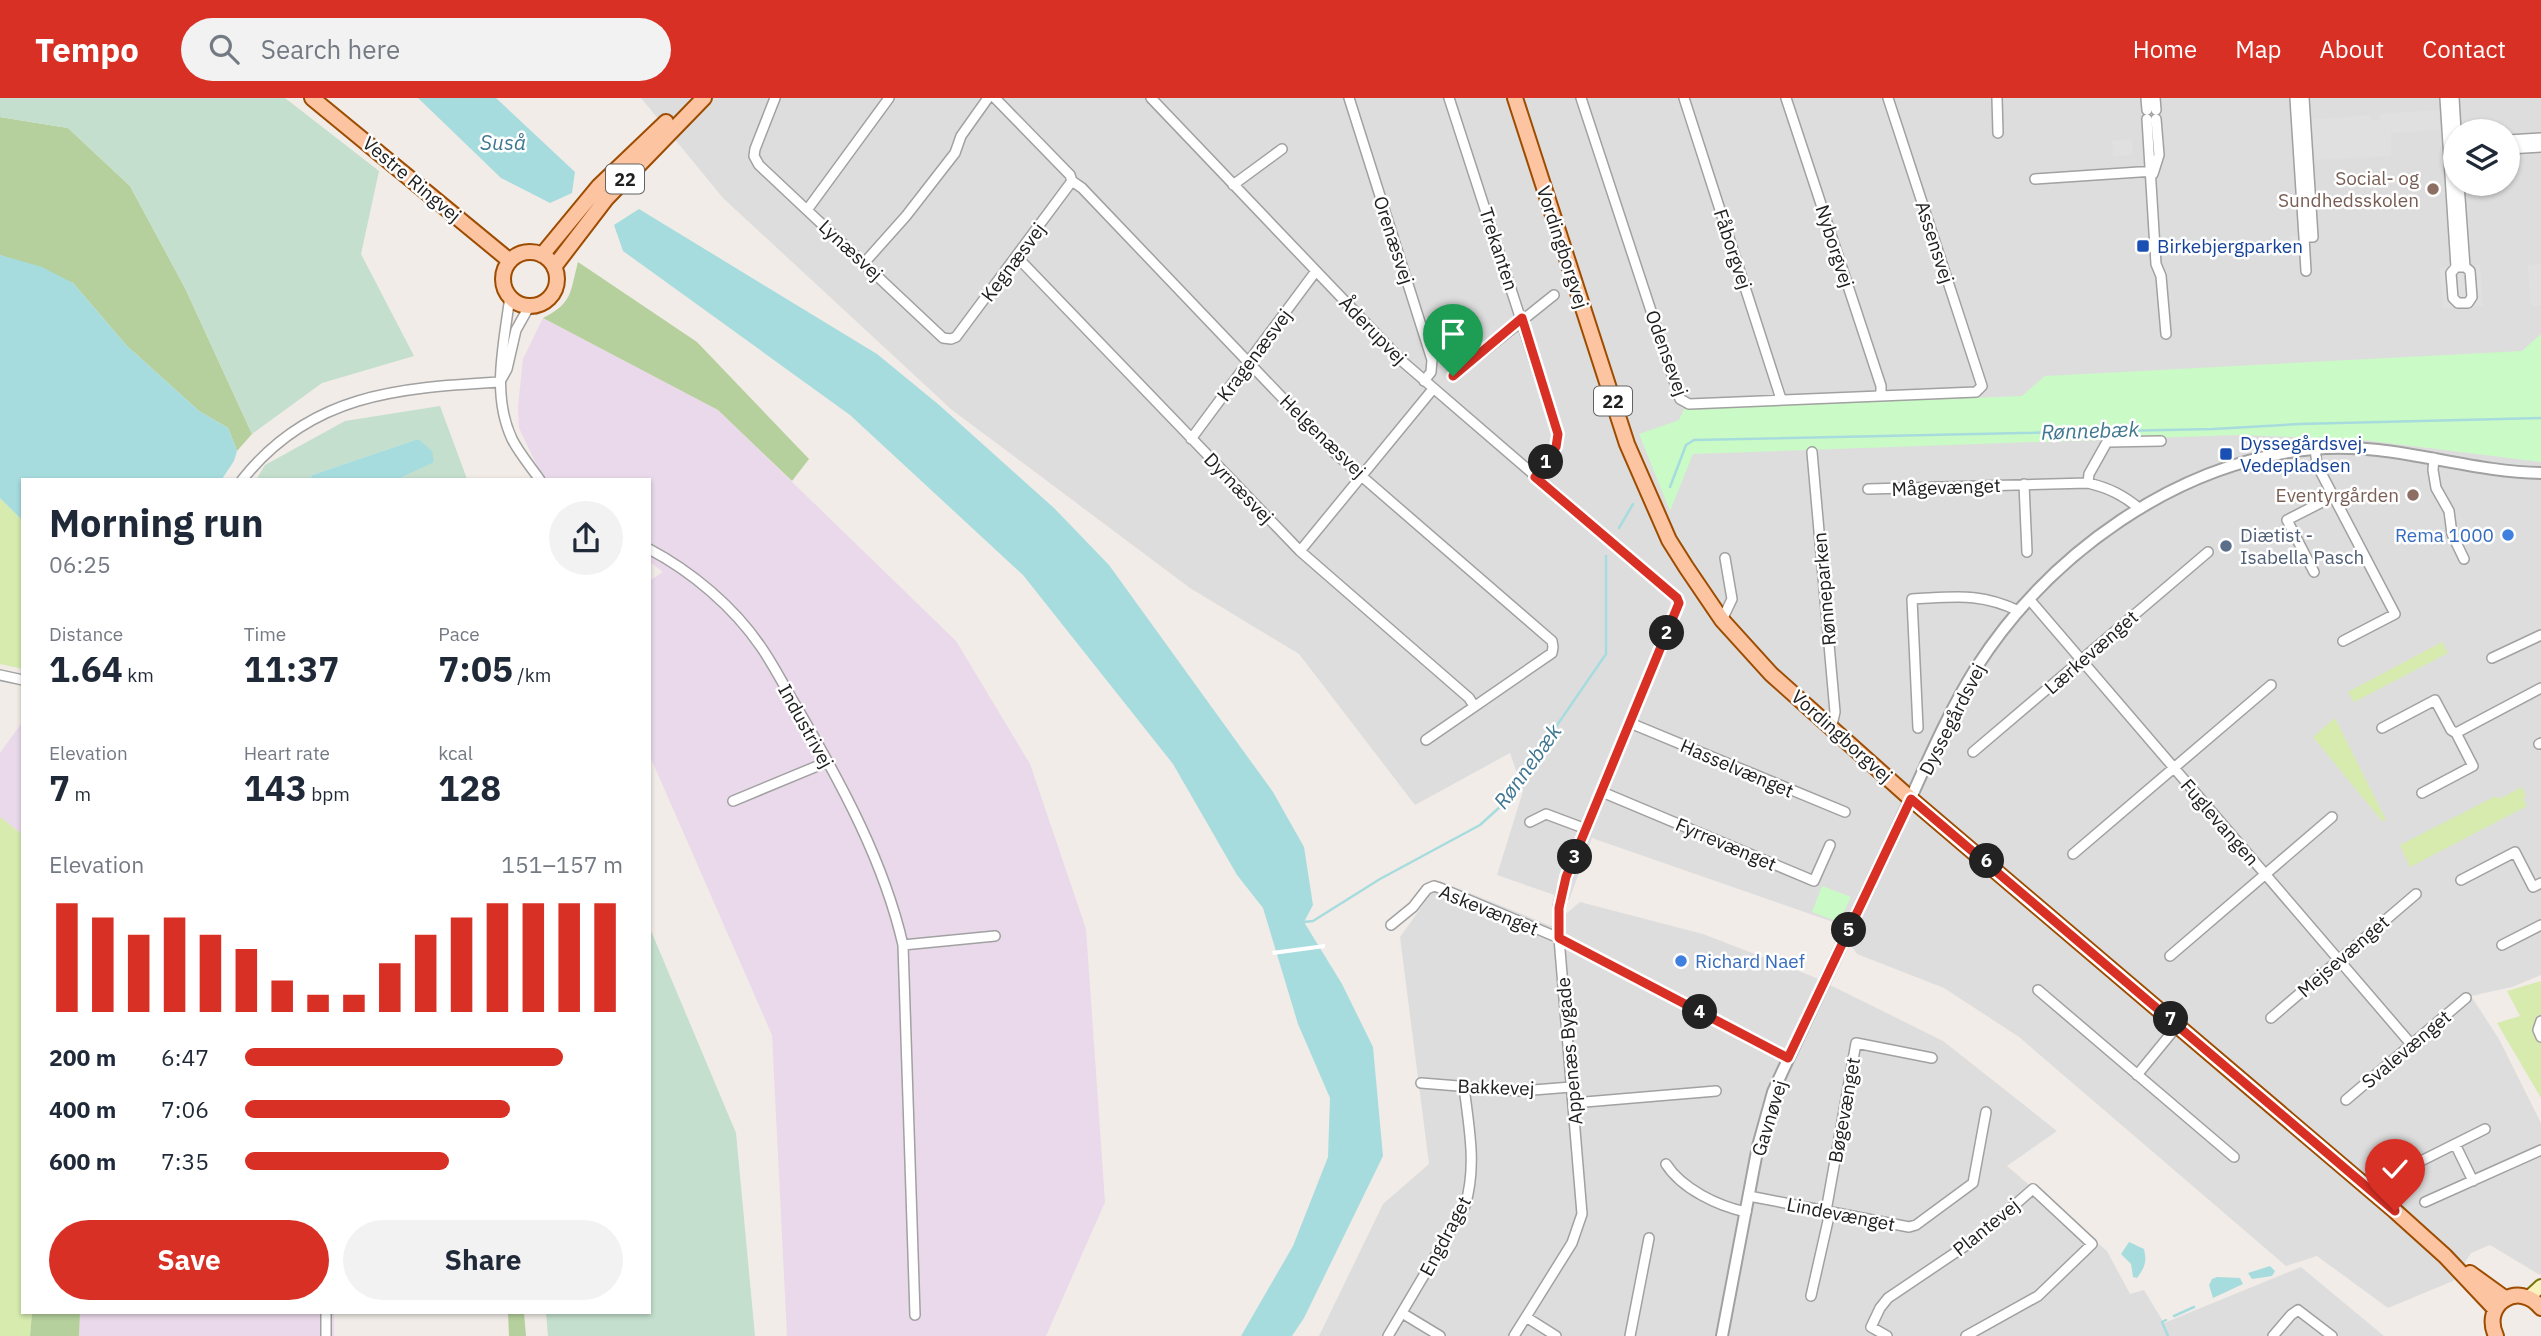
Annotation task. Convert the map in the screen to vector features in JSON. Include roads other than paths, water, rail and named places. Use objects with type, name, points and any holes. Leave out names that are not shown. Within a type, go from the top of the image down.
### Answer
[{"type":"main road","name":"Vestre Ringvej","points":[[312,98],[510,261]]},
{"type":"main road","name":"22","points":[[542,255],[599,186],[694,98]]},
{"type":"main road","name":"22","points":[[530,305],[547,299],[553,292],[556,284],[554,267],[606,199],[704,98]]},
{"type":"main road","name":"Vordingborgvej","points":[[1515,98],[1627,444],[1669,540],[1722,620],[1771,674],[1911,799],[2178,1025],[2500,1304]]},
{"type":"main road","points":[[530,305],[510,296],[503,282],[503,275],[510,261],[528,252],[542,255],[554,267]]},
{"type":"main road","points":[[2496,1336],[2492,1323],[2500,1304],[2515,1296],[2538,1304],[2541,1286]]},
{"type":"street","name":"Lynæsvej","points":[[775,98],[754,156],[759,164],[943,338],[951,340]]},
{"type":"street","points":[[807,210],[889,98]]},
{"type":"street","points":[[865,262],[906,216],[955,153],[961,136],[988,98]]},
{"type":"street","name":"Helgenæsvej","points":[[995,98],[1336,454],[1552,641],[1552,653],[1426,740]]},
{"type":"street","name":"Åderupvej","points":[[1151,98],[1424,381],[1679,603]]},
{"type":"street","name":"Orenæsvej","points":[[1349,98],[1432,360],[1431,372],[1424,381]]},
{"type":"street","name":"Trekanten","points":[[1449,98],[1558,434],[1556,447],[1535,477]]},
{"type":"street","name":"Odensevej","points":[[1581,98],[1681,399],[1689,404],[1976,392],[1982,386]]},
{"type":"street","name":"Fåborgvej","points":[[1684,98],[1781,400]]},
{"type":"street","name":"Nyborgvej","points":[[1786,98],[1881,386],[1881,395]]},
{"type":"street","name":"Assensvej","points":[[1888,98],[1982,386]]},
{"type":"street","points":[[1997,98],[1998,133]]},
{"type":"street","points":[[2146,98],[2159,155],[2152,174],[2156,264],[2161,276],[2166,334]]},
{"type":"street","points":[[2151,114],[2155,98]]},
{"type":"street","points":[[2295,98],[2308,237]]},
{"type":"street","points":[[2304,98],[2308,237],[2306,271]]},
{"type":"street","points":[[2445,98],[2448,119]]},
{"type":"street","points":[[2454,98],[2455,119]]},
{"type":"street","points":[[2520,139],[2541,138]]},
{"type":"street","points":[[2520,148],[2541,147]]},
{"type":"street","points":[[1233,185],[1282,149]]},
{"type":"street","points":[[2035,179],[2152,174]]},
{"type":"street","name":"Kegnæsvej","points":[[951,340],[1017,257],[1072,181]]},
{"type":"street","points":[[2455,196],[2460,267],[2459,196]]},
{"type":"street","name":"Dyrnæsvej","points":[[1017,257],[1300,551],[1469,698],[1474,706]]},
{"type":"street","name":"Kragenæsvej","points":[[1191,439],[1316,271]]},
{"type":"street","points":[[1453,376],[1554,295]]},
{"type":"street","points":[[510,296],[499,382],[504,415],[513,440],[539,478]]},
{"type":"street","points":[[499,382],[507,369],[516,330],[530,305]]},
{"type":"street","points":[[244,478],[254,464],[291,432],[318,415],[352,402],[422,386],[499,382]]},
{"type":"street","points":[[1300,551],[1433,389]]},
{"type":"street","points":[[2088,483],[2107,442],[2161,441]]},
{"type":"street","points":[[2315,448],[2317,464],[2395,614],[2343,641]]},
{"type":"street","name":"Dyssegårdsvej","points":[[1911,799],[1976,668],[2029,599],[2083,548],[2140,509],[2174,491],[2219,472],[2268,456],[2315,448],[2374,449],[2541,473]]},
{"type":"street","name":"Rønneparken","points":[[1812,452],[1835,712],[1832,726]]},
{"type":"street","points":[[2434,458],[2436,488],[2449,511],[2452,534],[2464,559]]},
{"type":"street","name":"Mågevænget","points":[[1868,489],[2088,483],[2110,488],[2140,509]]},
{"type":"street","name":"Mågevænget","points":[[2024,484],[2027,552]]},
{"type":"street","points":[[2314,572],[2287,520],[2334,496]]},
{"type":"street","name":"Industrivej","points":[[651,549],[716,597],[761,646],[827,762],[871,847],[895,908],[904,945],[915,1315]]},
{"type":"street","name":"Lærkevænget","points":[[1973,752],[2208,552]]},
{"type":"street","points":[[1722,620],[1732,599],[1725,558]]},
{"type":"street","points":[[1919,728],[1912,599],[1976,597],[1995,600],[2019,611]]},
{"type":"street","name":"Fuglevangen","points":[[2029,599],[2411,1044]]},
{"type":"street","name":"Appenæs Bygade","points":[[1514,1336],[1572,1243],[1581,1214],[1559,938],[1562,890],[1679,603]]},
{"type":"street","points":[[2492,658],[2541,635]]},
{"type":"street","points":[[0,676],[21,680]]},
{"type":"street","points":[[2073,854],[2271,685]]},
{"type":"street","points":[[2456,733],[2541,688]]},
{"type":"street","points":[[2382,728],[2435,700],[2451,730],[2456,733],[2473,766],[2422,793]]},
{"type":"street","name":"Hasselvænget","points":[[1630,723],[1845,812]]},
{"type":"street","points":[[733,801],[827,762]]},
{"type":"street","name":"Fyrrevænget","points":[[1602,792],[1814,881],[1830,845]]},
{"type":"street","name":"Gavnøvej","points":[[1722,1336],[1766,1112],[1788,1058],[1911,799]]},
{"type":"street","points":[[1530,822],[1546,814],[1586,829]]},
{"type":"street","points":[[2170,956],[2332,817]]},
{"type":"street","points":[[2460,880],[2515,852],[2533,887],[2540,887]]},
{"type":"street","name":"Askevænget","points":[[1391,925],[1403,917],[1427,889],[1434,887],[1559,938]]},
{"type":"street","name":"Mejsevænget","points":[[2271,1018],[2416,894]]},
{"type":"street","points":[[2502,946],[2541,925]]},
{"type":"street","points":[[904,945],[995,936]]},
{"type":"street","points":[[1559,938],[1788,1058]]},
{"type":"street","points":[[2038,990],[2234,1157]]},
{"type":"street","name":"Svalevænget","points":[[2346,1100],[2466,998]]},
{"type":"street","points":[[2541,1021],[2538,1030],[2541,1037]]},
{"type":"street","points":[[2137,1075],[2178,1025]]},
{"type":"street","name":"Bøgevænget","points":[[1828,1211],[1857,1043],[1932,1058]]},
{"type":"street","name":"Bakkevej","points":[[1421,1083],[1521,1091],[1572,1087]]},
{"type":"street","name":"Engdraget","points":[[1388,1336],[1465,1206],[1472,1184],[1473,1157],[1464,1087]]},
{"type":"street","points":[[1573,1103],[1716,1091]]},
{"type":"street","name":"Lindevænget","points":[[1749,1196],[1909,1227],[1916,1225],[1973,1183],[1986,1112]]},
{"type":"street","points":[[2421,1161],[2485,1129]]},
{"type":"street","points":[[2455,1144],[2473,1181]]},
{"type":"street","points":[[2426,1202],[2541,1150]]},
{"type":"street","points":[[1666,1164],[1680,1182],[1731,1209],[1746,1212]]},
{"type":"street","name":"Plantevej","points":[[1887,1336],[1871,1327],[1888,1298],[1977,1238],[2032,1189],[2092,1244],[2038,1296],[1966,1336]]},
{"type":"street","points":[[1811,1296],[1828,1211]]},
{"type":"street","points":[[1630,1336],[1649,1238]]},
{"type":"street","points":[[2273,1336],[2291,1315],[2298,1311],[2332,1336]]},
{"type":"street","points":[[1402,1313],[1440,1336]]},
{"type":"street","points":[[326,1314],[326,1336]]},
{"type":"street","points":[[1526,1317],[1556,1336]]},
{"type":"water","name":"Suså","points":[[418,98],[496,98],[575,172],[572,193],[550,203],[501,178]]},
{"type":"water","points":[[639,209],[877,354],[938,404],[1054,508],[1109,565],[1273,792],[1304,847],[1313,905],[1304,922],[1342,984],[1373,1047],[1383,1156],[1304,1318],[1292,1336],[1241,1336],[1293,1246],[1328,1157],[1330,1098],[1298,1024],[1263,908],[1237,875],[1173,764],[1023,575],[850,415],[623,251],[614,225]]},
{"type":"water","points":[[0,255],[42,267],[73,283],[127,346],[199,411],[228,428],[237,451],[223,478],[21,478],[21,519],[0,498]]},
{"type":"water","points":[[418,439],[432,451],[434,462],[400,478],[310,478],[312,475]]},
{"type":"water","points":[[2129,1242],[2144,1249],[2145,1264],[2137,1278],[2133,1277],[2131,1264],[2121,1254]]},
{"type":"water","points":[[2270,1266],[2275,1271],[2272,1276],[2252,1279],[2248,1273]]},
{"type":"water","points":[[2240,1278],[2243,1284],[2213,1298],[2209,1285],[2212,1279]]},
{"type":"waterway","name":"Rønnebæk","points":[[1670,487],[1686,445],[1694,440],[2213,429],[2299,424],[2541,418]]},
{"type":"waterway","name":"Rønnebæk","points":[[1619,528],[1633,504]]},
{"type":"waterway","name":"Rønnebæk","points":[[1304,922],[1313,921],[1380,879],[1480,825],[1502,805],[1606,654],[1606,556]]},
{"type":"waterway","points":[[2174,1316],[2194,1307]]},
{"type":"waterway","points":[[2166,1320],[2162,1322],[2168,1336]]},
{"type":"place","name":"Social- og Sundhedsskolen","points":[[2433,189]]},
{"type":"place","name":"Birkebjergparken","points":[[2143,246]]},
{"type":"place","name":"Dyssegårdsvej, Vedepladsen","points":[[2226,454]]},
{"type":"place","name":"Eventyrgården","points":[[2413,495]]},
{"type":"place","name":"Rema 1000","points":[[2508,535]]},
{"type":"place","name":"Diætist - Isabella Pasch","points":[[2226,546]]},
{"type":"place","name":"Richard Naef","points":[[1681,961]]}]
